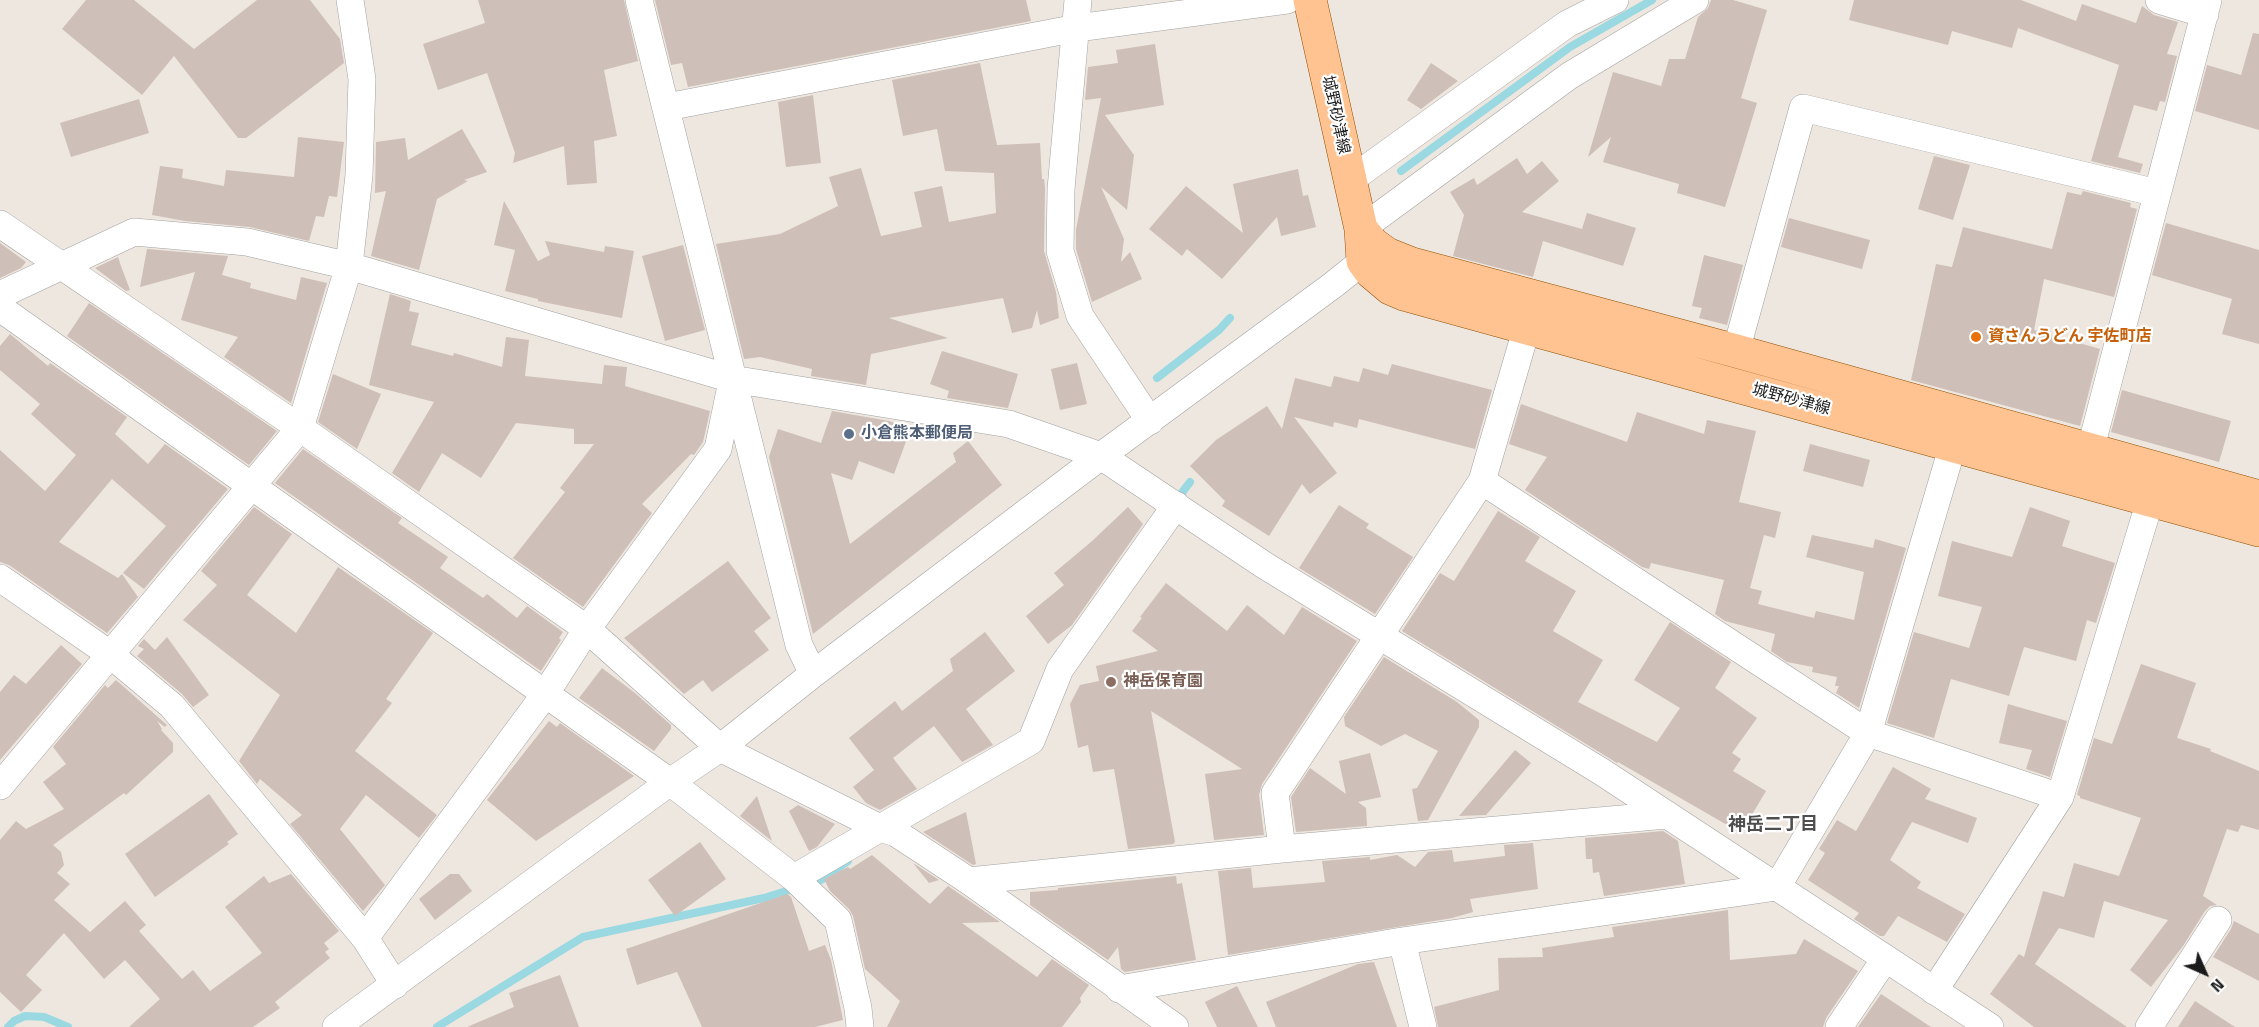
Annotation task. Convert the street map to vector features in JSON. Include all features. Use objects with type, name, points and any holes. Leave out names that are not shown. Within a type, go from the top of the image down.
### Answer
[{"type":"main road","name":"城野砂津線","points":[[1310,0],[1349,182],[1371,248],[1378,279],[1389,288],[2259,530]]},
{"type":"main road","name":"城野砂津線","points":[[1371,248],[1412,264],[1736,351],[2259,497]]},
{"type":"street","points":[[0,786],[300,428],[349,267],[359,175],[362,79],[350,0]]},
{"type":"street","points":[[639,0],[799,645],[813,674]]},
{"type":"street","points":[[1078,0],[1061,189],[1060,251],[1080,316],[1150,421]]},
{"type":"street","points":[[667,107],[1077,28],[1287,0]]},
{"type":"street","points":[[1349,182],[1567,24],[1615,0]]},
{"type":"street","points":[[336,1027],[670,782],[720,748],[813,674],[1101,456],[1334,285],[1371,248],[1569,76],[1695,0]]},
{"type":"street","points":[[2090,451],[2206,7],[2159,0]]},
{"type":"street","points":[[1736,351],[1803,108],[2157,193]]},
{"type":"street","points":[[0,224],[300,428],[587,629],[720,748],[888,831],[969,881],[1175,1027]]},
{"type":"street","points":[[0,295],[134,232],[247,242],[349,267],[732,379],[1009,424],[1101,456],[1264,565],[1378,637],[1602,772],[1990,1027]]},
{"type":"street","points":[[1334,285],[1355,284],[1404,294]]},
{"type":"street","points":[[0,308],[670,782],[795,879],[838,920],[858,1008],[860,1027]]},
{"type":"street","points":[[1282,849],[1275,793],[1482,481],[1527,327]]},
{"type":"street","points":[[364,938],[546,693],[587,629],[718,449],[732,379]]},
{"type":"street","points":[[1777,887],[1868,733],[1953,445]]},
{"type":"street","points":[[1482,481],[1868,733],[2060,797]]},
{"type":"street","points":[[795,879],[888,831],[1031,741],[1060,669],[1170,500]]},
{"type":"street","points":[[1934,991],[2060,797],[2150,501]]},
{"type":"street","points":[[0,578],[111,656],[172,706],[364,938],[395,985]]},
{"type":"street","points":[[969,881],[1282,849],[1667,815]]},
{"type":"street","points":[[1119,989],[1402,941],[1777,887]]},
{"type":"street","points":[[2149,1027],[2218,920]]},
{"type":"street","points":[[1402,941],[1423,1027]]},
{"type":"street","points":[[1839,1027],[1886,958]]},
{"type":"building","points":[[86,0],[134,0],[194,49],[257,0],[310,0],[340,39],[344,63],[246,138],[238,138],[174,56],[142,95],[62,29]]},
{"type":"building","points":[[478,0],[624,0],[638,61],[604,70],[617,136],[594,141],[597,183],[567,185],[564,146],[513,163],[515,153],[487,73],[438,90],[423,44],[485,23]]},
{"type":"building","points":[[655,0],[1026,0],[1031,21],[688,87],[682,63],[671,65]]},
{"type":"building","points":[[1711,0],[1733,0],[1767,10],[1741,98],[1757,103],[1725,207],[1677,193],[1679,184],[1603,162],[1611,137],[1588,157],[1613,72],[1661,86],[1669,59],[1685,59],[1698,17],[1708,8]]},
{"type":"building","points":[[1854,0],[2021,0],[2076,21],[2082,4],[2136,23],[2142,6],[2154,15],[2178,22],[2167,54],[2177,56],[2165,102],[2160,101],[2157,111],[2134,105],[2118,157],[2143,164],[2140,173],[2091,161],[2119,65],[2018,28],[2012,48],[1952,31],[1948,45],[1849,20]]},
{"type":"building","points":[[2253,33],[2259,34],[2259,130],[2195,111],[2207,65],[2241,75]]},
{"type":"building","points":[[1155,44],[1164,105],[1105,115],[1134,155],[1127,210],[1101,187],[1124,239],[1121,262],[1130,252],[1142,279],[1092,302],[1076,249],[1076,230],[1101,98],[1085,100],[1088,67],[1118,63],[1116,50]]},
{"type":"building","points":[[980,63],[997,145],[1040,143],[1042,179],[1044,179],[1045,188],[1044,251],[1056,292],[1059,318],[1040,325],[1037,310],[1032,328],[1012,333],[1003,298],[889,318],[948,338],[871,354],[866,385],[811,376],[812,369],[760,357],[744,359],[716,244],[780,234],[838,206],[829,177],[861,168],[881,236],[922,227],[914,192],[942,186],[949,222],[996,213],[994,173],[945,171],[937,129],[903,136],[892,80]]},
{"type":"building","points":[[1431,63],[1458,81],[1421,109],[1407,100]]},
{"type":"building","points":[[813,95],[821,163],[786,167],[778,102]]},
{"type":"building","points":[[139,99],[149,133],[71,157],[60,123]]},
{"type":"building","points":[[462,129],[487,172],[464,180],[468,181],[437,199],[419,270],[371,256],[386,191],[375,193],[376,142],[405,138],[408,160]]},
{"type":"building","points":[[298,137],[344,142],[337,197],[329,196],[324,217],[316,216],[309,241],[250,227],[185,221],[152,215],[160,166],[183,169],[182,178],[224,186],[226,170],[294,177]]},
{"type":"building","points":[[1934,156],[1970,165],[1953,220],[1918,209]]},
{"type":"building","points":[[1517,158],[1527,174],[1542,161],[1559,181],[1522,212],[1582,229],[1587,213],[1636,228],[1623,266],[1543,241],[1533,277],[1453,256],[1464,215],[1450,192],[1474,178],[1477,185]]},
{"type":"building","points":[[1298,169],[1303,196],[1308,195],[1316,227],[1281,236],[1277,217],[1222,279],[1187,249],[1182,256],[1149,229],[1186,186],[1243,233],[1233,184]]},
{"type":"building","points":[[2083,191],[2131,203],[2130,207],[2137,209],[2114,297],[2044,279],[2034,330],[2100,349],[2080,426],[1911,380],[1936,264],[1952,267],[1963,227],[2052,249],[2067,192],[2081,195]]},
{"type":"building","points":[[504,201],[538,261],[550,255],[545,241],[604,252],[605,246],[634,251],[622,318],[538,301],[538,299],[505,291],[515,250],[494,245]]},
{"type":"building","points":[[1789,218],[1870,240],[1862,269],[1781,247]]},
{"type":"building","points":[[2166,223],[2259,250],[2259,344],[2222,334],[2232,299],[2152,275]]},
{"type":"building","points":[[0,243],[26,262],[21,268],[0,278]]},
{"type":"building","points":[[683,245],[705,330],[665,341],[642,256]]},
{"type":"building","points":[[147,249],[228,256],[222,275],[251,283],[250,288],[296,300],[301,277],[327,283],[291,403],[224,357],[238,337],[181,320],[195,272],[140,287]]},
{"type":"building","points":[[1704,255],[1743,265],[1727,325],[1699,318],[1702,308],[1692,306]]},
{"type":"building","points":[[118,257],[130,290],[126,291],[95,268]]},
{"type":"building","points":[[390,294],[411,301],[409,311],[419,313],[411,345],[453,356],[454,353],[502,367],[506,337],[529,340],[525,376],[602,384],[604,365],[627,367],[625,386],[710,411],[703,442],[694,455],[691,454],[642,504],[652,513],[583,607],[513,558],[565,492],[560,488],[594,444],[574,444],[574,429],[516,423],[481,478],[442,453],[419,492],[392,473],[434,402],[369,385]]},
{"type":"building","points":[[89,303],[277,431],[249,465],[67,336]]},
{"type":"building","points":[[10,334],[48,366],[50,363],[127,417],[115,434],[148,464],[165,444],[228,489],[144,589],[123,573],[166,526],[112,479],[59,542],[118,578],[122,574],[138,597],[107,633],[9,565],[0,562],[0,450],[45,491],[76,455],[31,414],[40,404],[0,370],[0,346]]},
{"type":"building","points":[[942,351],[1018,374],[1008,408],[947,398],[949,391],[930,384]]},
{"type":"building","points":[[1077,363],[1087,404],[1060,410],[1051,369]]},
{"type":"building","points":[[1392,364],[1492,390],[1475,449],[1359,419],[1357,428],[1334,422],[1333,427],[1294,417],[1337,473],[1310,494],[1302,484],[1269,536],[1222,506],[1225,501],[1190,466],[1216,440],[1267,406],[1282,429],[1295,378],[1331,387],[1334,376],[1359,382],[1363,368],[1388,375]]},
{"type":"building","points":[[333,374],[381,394],[357,449],[318,422]]},
{"type":"building","points":[[2122,390],[2231,421],[2219,462],[2111,432]]},
{"type":"building","points":[[1521,404],[1627,442],[1637,412],[1704,434],[1707,420],[1756,431],[1739,502],[1781,512],[1775,538],[1764,535],[1750,588],[1762,591],[1758,604],[1814,618],[1816,611],[1854,620],[1864,572],[1806,557],[1812,535],[1873,548],[1875,539],[1906,548],[1859,708],[1836,693],[1839,686],[1835,686],[1837,677],[1812,672],[1813,667],[1787,662],[1771,651],[1775,634],[1725,621],[1715,614],[1724,580],[1651,563],[1649,569],[1642,567],[1525,490],[1547,457],[1509,444]]},
{"type":"building","points":[[832,411],[889,421],[911,428],[894,474],[859,461],[852,480],[831,473],[850,544],[956,462],[953,453],[968,441],[1002,485],[813,634],[769,457],[778,429],[821,443]]},
{"type":"building","points":[[1810,444],[1870,460],[1863,487],[1803,471]]},
{"type":"building","points":[[303,449],[402,518],[398,523],[448,557],[440,568],[483,598],[487,594],[517,618],[527,606],[563,632],[559,638],[561,640],[541,671],[275,483]]},
{"type":"building","points":[[1339,505],[1369,524],[1366,528],[1413,557],[1375,614],[1299,568]]},
{"type":"building","points":[[254,507],[292,534],[247,595],[296,633],[338,567],[433,633],[386,699],[392,703],[355,751],[437,815],[419,838],[366,795],[340,829],[385,885],[363,911],[290,824],[302,815],[260,779],[257,784],[239,761],[280,695],[183,620],[217,585],[201,571]]},
{"type":"building","points":[[1128,507],[1143,524],[1072,625],[1048,644],[1026,616],[1064,585],[1054,573]]},
{"type":"building","points":[[2030,507],[2070,521],[2062,546],[2115,563],[2096,623],[2087,620],[2076,661],[2024,647],[2009,696],[1951,679],[1934,738],[1887,723],[1914,632],[1969,648],[1982,607],[1938,596],[1952,541],[2012,557]]},
{"type":"building","points":[[1498,511],[1540,537],[1525,561],[1576,591],[1553,631],[1603,660],[1578,702],[1657,742],[1680,708],[1634,680],[1670,622],[1731,662],[1715,688],[1757,718],[1732,753],[1741,759],[1733,771],[1766,791],[1741,833],[1617,763],[1402,631],[1440,573],[1454,581]]},
{"type":"building","points":[[728,561],[771,618],[754,631],[769,650],[712,692],[703,680],[684,694],[624,638]]},
{"type":"building","points":[[1166,583],[1227,631],[1247,605],[1284,635],[1302,607],[1357,641],[1262,784],[1259,795],[1264,835],[1214,840],[1205,774],[1242,769],[1151,711],[1175,842],[1128,849],[1114,769],[1093,772],[1088,745],[1078,748],[1070,704],[1080,685],[1099,681],[1096,666],[1158,651],[1132,631]]},
{"type":"building","points":[[985,632],[1015,671],[966,709],[993,745],[962,762],[934,726],[893,758],[917,789],[880,810],[866,803],[853,787],[874,770],[849,738],[895,701],[902,711],[953,671],[950,659]]},
{"type":"building","points":[[167,637],[209,695],[193,707],[182,694],[137,656],[144,649],[138,646],[144,639],[155,650]]},
{"type":"building","points":[[61,645],[82,664],[0,760],[0,692],[14,675],[26,684]]},
{"type":"building","points":[[1384,657],[1457,702],[1479,720],[1479,727],[1428,820],[1418,821],[1412,789],[1417,788],[1438,751],[1405,734],[1381,746],[1345,726],[1344,717]]},
{"type":"building","points":[[2141,664],[2196,683],[2177,738],[2211,749],[2210,751],[2259,771],[2259,830],[2241,825],[2238,832],[2227,829],[2203,896],[2217,905],[2210,906],[2205,911],[2183,946],[2151,987],[2130,970],[2168,920],[2104,901],[2094,938],[2059,928],[2035,964],[2127,1027],[2034,1027],[1990,994],[2019,954],[2024,957],[2043,891],[2064,897],[2074,863],[2119,876],[2141,818],[2080,798],[2077,795],[2094,738],[2112,744]]},
{"type":"building","points":[[602,668],[671,725],[671,729],[654,751],[579,698]]},
{"type":"building","points":[[116,680],[167,725],[165,727],[157,721],[161,730],[173,743],[173,752],[126,795],[124,793],[53,845],[61,852],[64,865],[57,873],[70,884],[54,900],[90,932],[125,901],[146,925],[139,931],[182,979],[193,970],[210,991],[262,953],[225,907],[264,876],[269,883],[291,874],[339,931],[324,943],[329,949],[325,952],[330,958],[275,1002],[280,1008],[253,1027],[129,1027],[160,999],[125,960],[104,979],[64,933],[26,975],[42,990],[21,1012],[0,992],[0,840],[16,821],[26,829],[64,809],[43,782],[66,764],[53,747],[105,685],[108,688]]},
{"type":"building","points":[[2008,704],[2067,721],[2050,777],[2026,769],[2032,750],[1999,743]]},
{"type":"building","points":[[549,721],[557,727],[560,723],[634,776],[536,841],[487,800]]},
{"type":"building","points":[[1515,750],[1531,763],[1486,815],[1459,816]]},
{"type":"building","points":[[1370,753],[1381,797],[1358,802],[1366,808],[1367,826],[1296,832],[1291,797],[1310,768],[1346,794],[1339,761]]},
{"type":"building","points":[[1893,767],[1931,789],[1925,799],[1977,818],[1968,843],[1912,822],[1890,860],[1921,882],[1917,888],[1965,914],[1947,942],[1898,916],[1884,936],[1880,936],[1854,919],[1859,913],[1808,880],[1825,853],[1819,849],[1837,820],[1856,831]]},
{"type":"building","points":[[209,794],[238,834],[227,842],[229,844],[155,897],[125,854]]},
{"type":"building","points":[[757,796],[772,841],[740,816]]},
{"type":"building","points":[[798,805],[835,824],[817,847],[809,851],[789,811]]},
{"type":"building","points":[[966,812],[976,864],[973,865],[923,832]]},
{"type":"building","points":[[1663,831],[1678,841],[1685,884],[1604,896],[1599,872],[1593,873],[1592,859],[1586,859],[1585,838]]},
{"type":"building","points":[[700,842],[726,879],[675,916],[648,880]]},
{"type":"building","points":[[1533,843],[1538,889],[1470,899],[1473,912],[1452,918],[1228,955],[1218,871],[1251,868],[1253,888],[1325,882],[1322,861],[1370,857],[1370,860],[1397,855],[1415,867],[1428,852],[1452,850],[1454,862],[1505,856],[1504,845]]},
{"type":"building","points":[[872,855],[930,904],[948,886],[1000,922],[962,923],[1037,977],[1052,959],[1089,985],[1080,998],[1081,1002],[1062,1027],[887,1027],[900,1001],[865,969],[853,916],[830,891],[824,879],[848,867],[850,869]]},
{"type":"building","points":[[913,863],[939,880],[929,883]]},
{"type":"building","points":[[450,874],[459,874],[472,891],[435,920],[419,899]]},
{"type":"building","points":[[1176,876],[1177,884],[1182,883],[1196,960],[1125,972],[1121,969],[1118,947],[1108,960],[1030,905],[1030,892]]},
{"type":"building","points":[[787,894],[791,897],[809,951],[825,945],[831,960],[843,1020],[815,1027],[702,1027],[677,972],[637,985],[626,949]]},
{"type":"building","points":[[1728,910],[1730,960],[1796,954],[1804,939],[1858,971],[1826,1018],[1823,1027],[1438,1027],[1434,1007],[1499,990],[1498,958],[1543,957],[1542,948],[1614,937],[1612,927]]},
{"type":"building","points":[[2234,921],[2259,934],[2259,981],[2213,957]]},
{"type":"building","points":[[1374,962],[1397,1027],[1276,1027],[1266,1002],[1358,964]]},
{"type":"building","points":[[560,975],[579,1027],[467,1027],[514,1007],[509,993]]},
{"type":"building","points":[[1237,986],[1258,1027],[1217,1027],[1205,1002]]},
{"type":"building","points":[[1881,994],[1931,1027],[1858,1027]]},
{"type":"building","points":[[2195,1001],[2235,1027],[2178,1027]]},
{"type":"waterway","points":[[1401,171],[1570,47],[1652,0]]},
{"type":"waterway","points":[[1157,378],[1219,330],[1230,318]]},
{"type":"waterway","points":[[1175,502],[1190,482]]},
{"type":"waterway","points":[[437,1027],[583,937],[764,898],[821,880],[848,861]]},
{"type":"waterway","points":[[8,1027],[25,1016],[44,1017],[68,1027]]},
{"type":"place","name":"資さんうどん 宇佐町店","points":[[1976,337]]},
{"type":"place","name":"小倉熊本郵便局","points":[[849,434]]},
{"type":"place","name":"神岳保育園","points":[[1111,682]]},
{"type":"district","name":"神岳二丁目","points":[[1773,826]]}]
